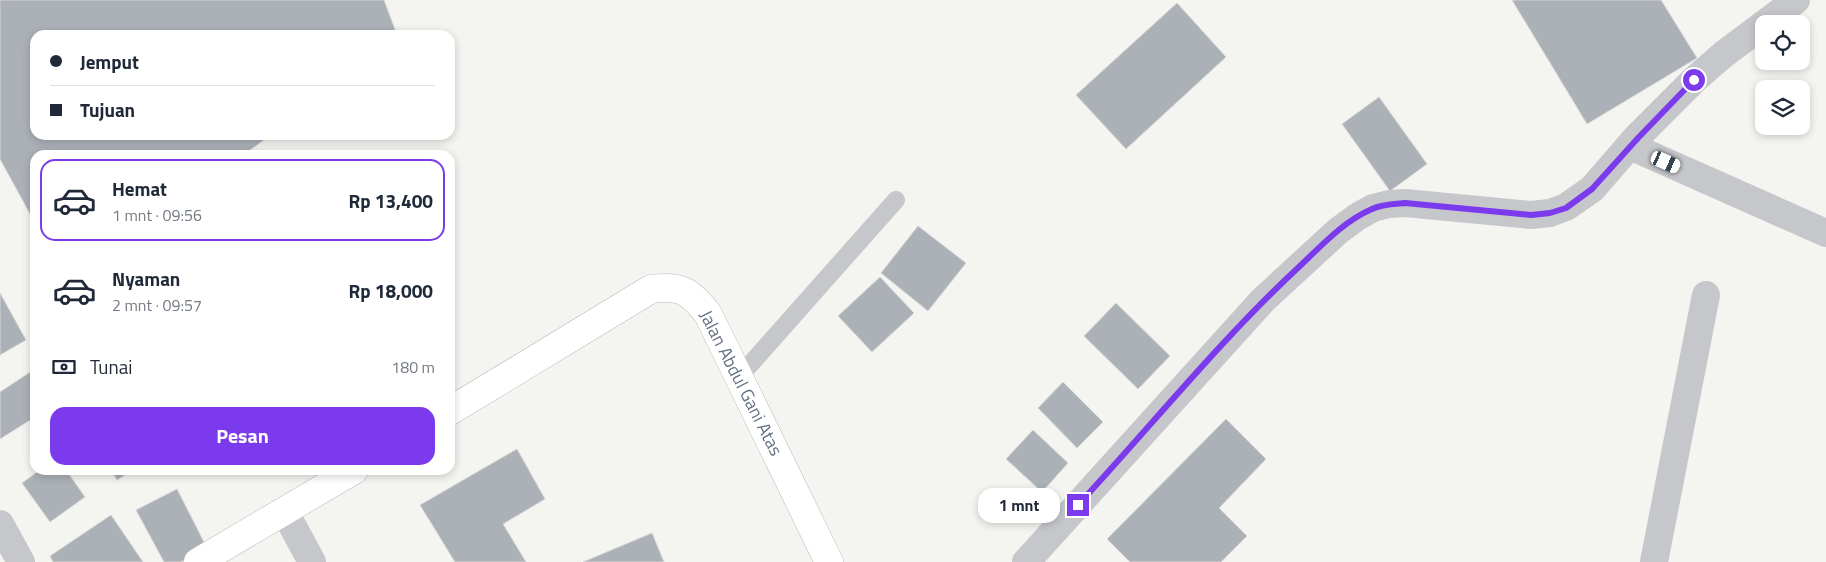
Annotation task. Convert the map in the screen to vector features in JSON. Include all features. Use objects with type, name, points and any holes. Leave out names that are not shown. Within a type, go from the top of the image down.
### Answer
[{"type":"street","points":[[1026,562],[1263,300],[1338,231],[1357,217],[1373,208],[1405,203],[1531,215],[1550,213],[1566,208],[1592,189],[1630,146],[1694,80],[1724,54],[1796,0]]},
{"type":"street","points":[[1630,146],[1826,233]]},
{"type":"street","name":"Jalan Abdul Gani Atas","points":[[455,408],[651,288],[683,289],[697,300],[708,314],[830,562]]},
{"type":"street","points":[[1654,562],[1706,295]]},
{"type":"street","points":[[198,562],[346,475]]},
{"type":"street","points":[[285,512],[312,562]]},
{"type":"street","points":[[0,524],[21,562]]},
{"type":"lane","points":[[739,377],[896,200]]},
{"type":"building","points":[[0,0],[384,0],[395,30],[30,30],[30,140],[264,140],[250,150],[30,150],[30,214],[0,159]]},
{"type":"building","points":[[1512,0],[1661,0],[1697,58],[1587,124]]},
{"type":"building","points":[[1177,3],[1226,57],[1126,149],[1076,95]]},
{"type":"building","points":[[1379,97],[1427,164],[1390,191],[1342,124]]},
{"type":"building","points":[[918,226],[966,263],[928,311],[881,273]]},
{"type":"building","points":[[880,277],[914,313],[872,352],[838,316]]},
{"type":"building","points":[[0,293],[26,340],[0,355]]},
{"type":"building","points":[[1116,303],[1170,356],[1138,389],[1084,336]]},
{"type":"building","points":[[30,372],[30,420],[0,439],[0,392]]},
{"type":"building","points":[[1063,382],[1103,422],[1077,448],[1038,408]]},
{"type":"building","points":[[1226,419],[1266,459],[1219,508],[1247,536],[1221,562],[1130,562],[1107,539]]},
{"type":"building","points":[[1033,430],[1068,463],[1042,492],[1006,459]]},
{"type":"building","points":[[517,449],[545,499],[503,524],[526,562],[455,562],[420,505]]},
{"type":"building","points":[[33,475],[70,475],[85,497],[50,522],[22,483]]},
{"type":"building","points":[[114,475],[125,475],[117,480]]},
{"type":"building","points":[[177,489],[207,548],[181,562],[164,562],[136,510]]},
{"type":"building","points":[[111,515],[143,562],[53,562],[50,556]]},
{"type":"building","points":[[652,533],[664,562],[583,562]]},
{"type":"route","points":[[1078,505],[1263,300],[1338,231],[1357,217],[1373,208],[1405,203],[1531,215],[1550,213],[1566,208],[1592,189],[1694,80]]}]
